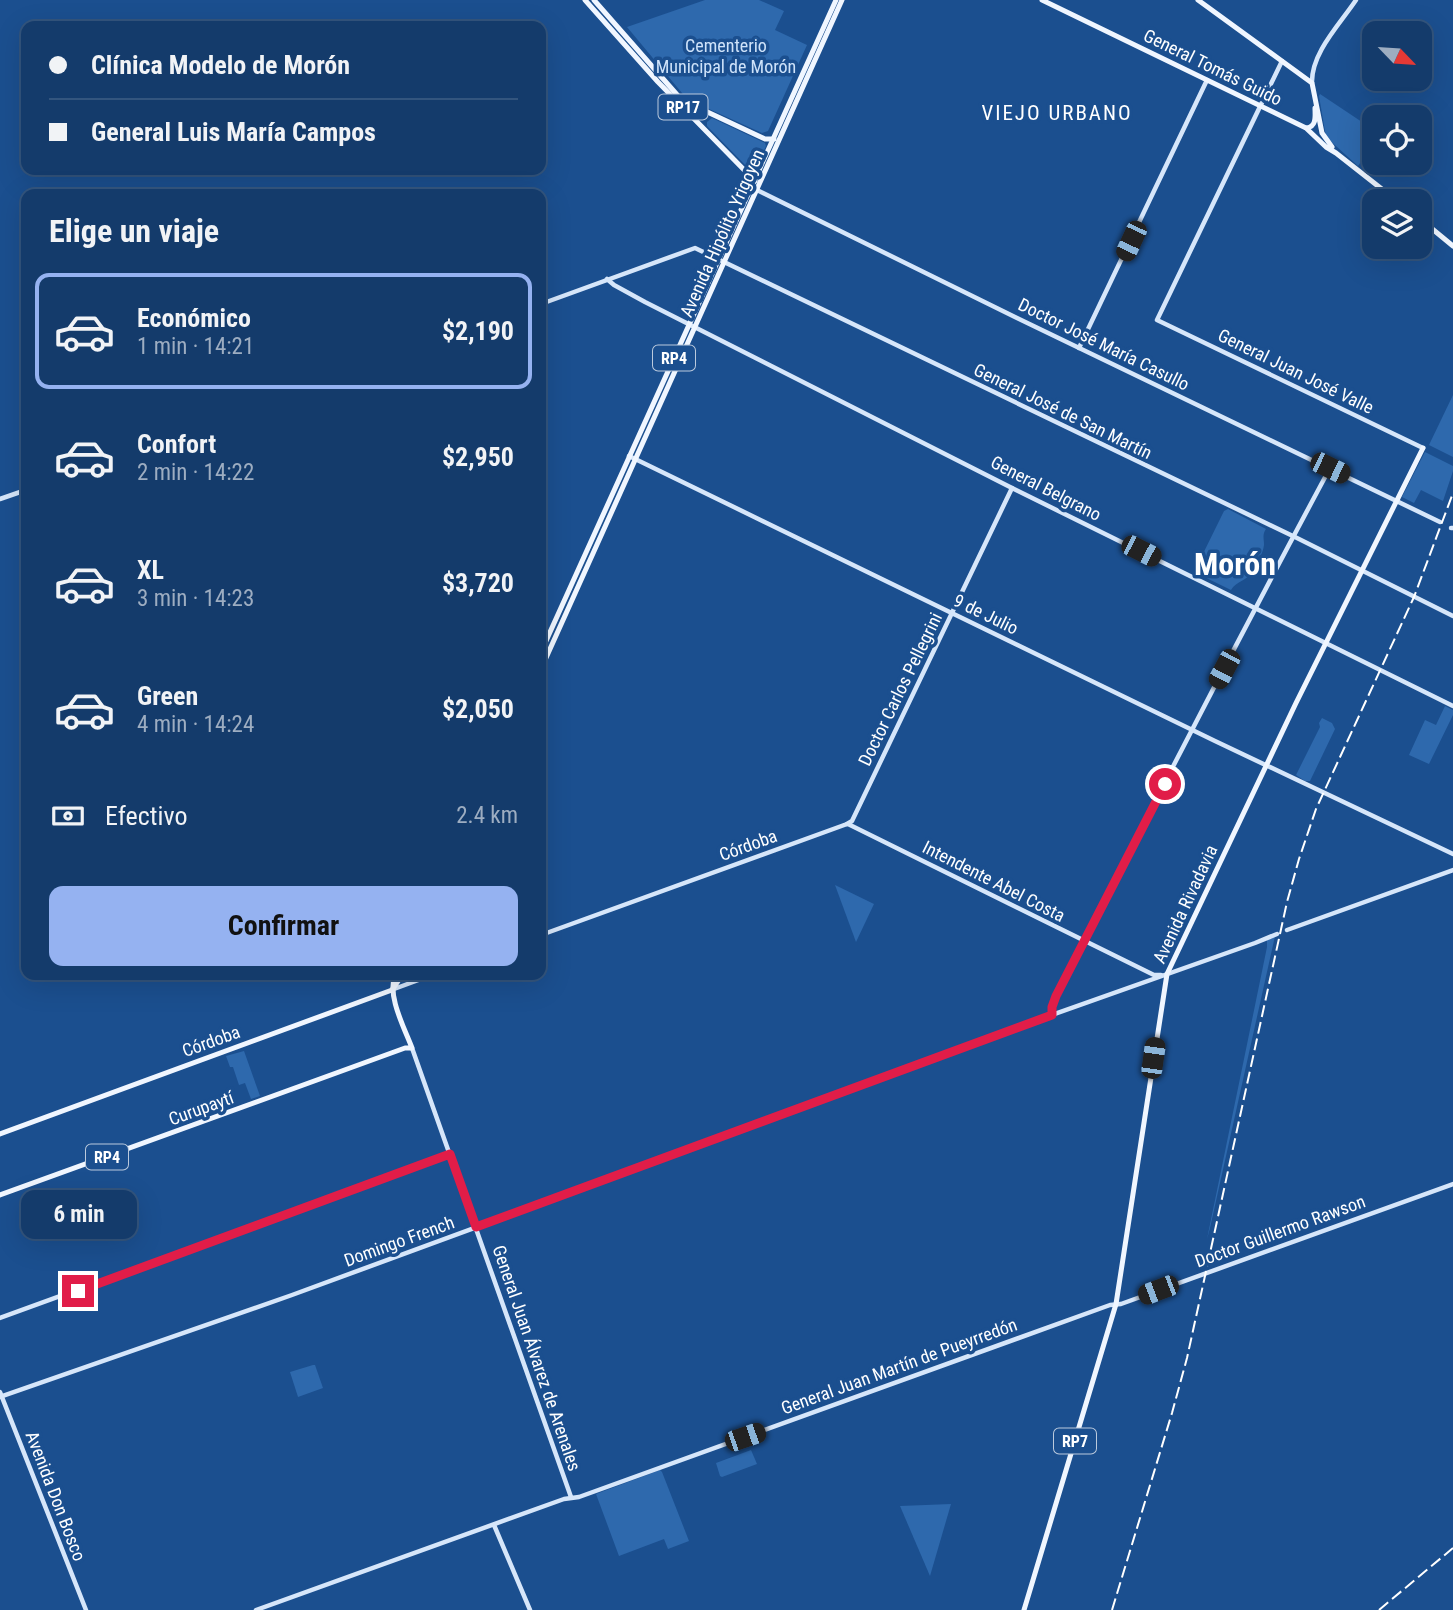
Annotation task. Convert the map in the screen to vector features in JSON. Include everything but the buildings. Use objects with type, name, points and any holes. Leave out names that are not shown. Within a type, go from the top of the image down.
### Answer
[{"type":"main road","name":"RP17","points":[[585,0],[658,82],[754,179],[757,190]]},
{"type":"main road","name":"RP17","points":[[594,0],[679,97],[712,115],[772,140]]},
{"type":"main road","name":"Avenida Hipólito Yrigoyen","points":[[722,260],[754,179],[836,0]]},
{"type":"main road","name":"Avenida Hipólito Yrigoyen","points":[[546,641],[757,190],[842,0]]},
{"type":"main road","name":"General Tomás Guido","points":[[1042,0],[1306,128],[1381,189]]},
{"type":"main road","points":[[1198,0],[1312,83],[1323,136],[1336,153]]},
{"type":"main road","points":[[1306,128],[1315,123],[1315,101]]},
{"type":"main road","points":[[704,128],[706,120],[712,115]]},
{"type":"main road","points":[[772,140],[781,137]]},
{"type":"main road","points":[[1432,229],[1452,245]]},
{"type":"main road","name":"Avenida Rivadavia","points":[[1024,1610],[1116,1304],[1167,974],[1325,643],[1423,448]]},
{"type":"main road","name":"Avenida Hipólito Yrigoyen","points":[[546,657],[632,458]]},
{"type":"main road","points":[[392,990],[393,980]]},
{"type":"main road","points":[[392,990],[399,980]]},
{"type":"main road","name":"General Juan Álvarez de Arenales","points":[[392,990],[412,1048]]},
{"type":"main road","name":"Córdoba","points":[[0,1134],[392,990]]},
{"type":"main road","name":"Curupaytí","points":[[0,1195],[405,1048],[412,1048]]},
{"type":"street","points":[[1312,83],[1317,56],[1356,0]]},
{"type":"street","name":"RP7","points":[[1259,105],[1282,61]]},
{"type":"street","points":[[1079,348],[1207,80]]},
{"type":"street","name":"General Juan José Valle","points":[[1259,105],[1157,320],[1423,448]]},
{"type":"street","name":"Doctor José María Casullo","points":[[757,190],[1440,522]]},
{"type":"street","name":"General José de San Martín","points":[[607,279],[695,248],[1453,616]]},
{"type":"street","points":[[546,302],[607,279]]},
{"type":"street","name":"General Belgrano","points":[[607,279],[614,285],[1012,488],[1453,706]]},
{"type":"street","name":"9 de Julio","points":[[632,458],[1453,854]]},
{"type":"street","points":[[1052,1015],[1053,1003],[1084,941],[1330,468]]},
{"type":"street","name":"Doctor Carlos Pellegrini","points":[[847,824],[852,821],[1012,488]]},
{"type":"street","points":[[0,499],[21,492]]},
{"type":"street","name":"Córdoba","points":[[546,933],[847,824]]},
{"type":"street","name":"Intendente Abel Costa","points":[[847,824],[1154,975],[1167,974]]},
{"type":"street","points":[[1287,930],[1453,870]]},
{"type":"street","name":"Domingo French","points":[[1,1395],[292,1295],[1277,934]]},
{"type":"street","name":"Córdoba","points":[[392,990],[419,980]]},
{"type":"street","name":"General Juan Álvarez de Arenales","points":[[412,1048],[571,1497]]},
{"type":"street","points":[[0,1318],[450,1154]]},
{"type":"street","name":"Doctor Guillermo Rawson","points":[[1116,1304],[1453,1184]]},
{"type":"street","name":"General Juan Martín de Pueyrredón","points":[[256,1610],[1116,1304]]},
{"type":"street","name":"Avenida Don Bosco","points":[[1,1395],[86,1610]]},
{"type":"street","points":[[494,1525],[530,1610]]},
{"type":"green space","name":"Cementerio Municipal de Morón","points":[[705,0],[759,0],[784,11],[775,30],[807,45],[768,131],[762,133],[687,99],[627,27]]},
{"type":"green space","points":[[1320,94],[1362,122],[1362,160],[1358,166],[1326,137]]},
{"type":"green space","points":[[712,118],[765,143],[755,171],[751,171],[707,126],[707,122]]},
{"type":"green space","points":[[1453,395],[1453,457],[1429,445]]},
{"type":"green space","points":[[1425,452],[1453,466],[1443,501],[1421,490],[1414,503],[1402,497]]},
{"type":"green space","points":[[1228,509],[1266,529],[1262,552],[1252,572],[1231,590],[1194,572],[1224,511]]},
{"type":"green space","points":[[1445,706],[1453,710],[1453,715],[1429,764],[1409,755],[1425,720],[1436,725]]},
{"type":"green space","points":[[1322,718],[1332,723],[1335,729],[1310,781],[1305,781],[1296,775]]},
{"type":"green space","points":[[835,885],[874,904],[856,942]]},
{"type":"green space","points":[[1275,936],[1207,1239],[1267,940]]},
{"type":"green space","points":[[244,1051],[260,1096],[251,1099],[245,1083],[239,1085],[226,1056]]},
{"type":"green space","points":[[313,1365],[323,1388],[298,1397],[290,1372]]},
{"type":"green space","points":[[751,1450],[757,1464],[720,1476],[716,1463]]},
{"type":"green space","points":[[660,1470],[689,1541],[668,1549],[664,1539],[619,1556],[596,1494]]},
{"type":"green space","points":[[951,1504],[930,1576],[900,1506]]},
{"type":"railway","points":[[1112,1610],[1187,1358],[1287,902],[1299,859],[1316,809],[1414,597],[1453,493]]},
{"type":"railway","points":[[1379,1610],[1453,1548]]},
{"type":"district","name":"VIEJO URBANO","points":[[1057,113]]},
{"type":"district","name":"Morón","points":[[1235,564]]},
{"type":"route","points":[[78,1291],[450,1154],[476,1227],[1052,1015],[1056,996],[1165,784]]}]
